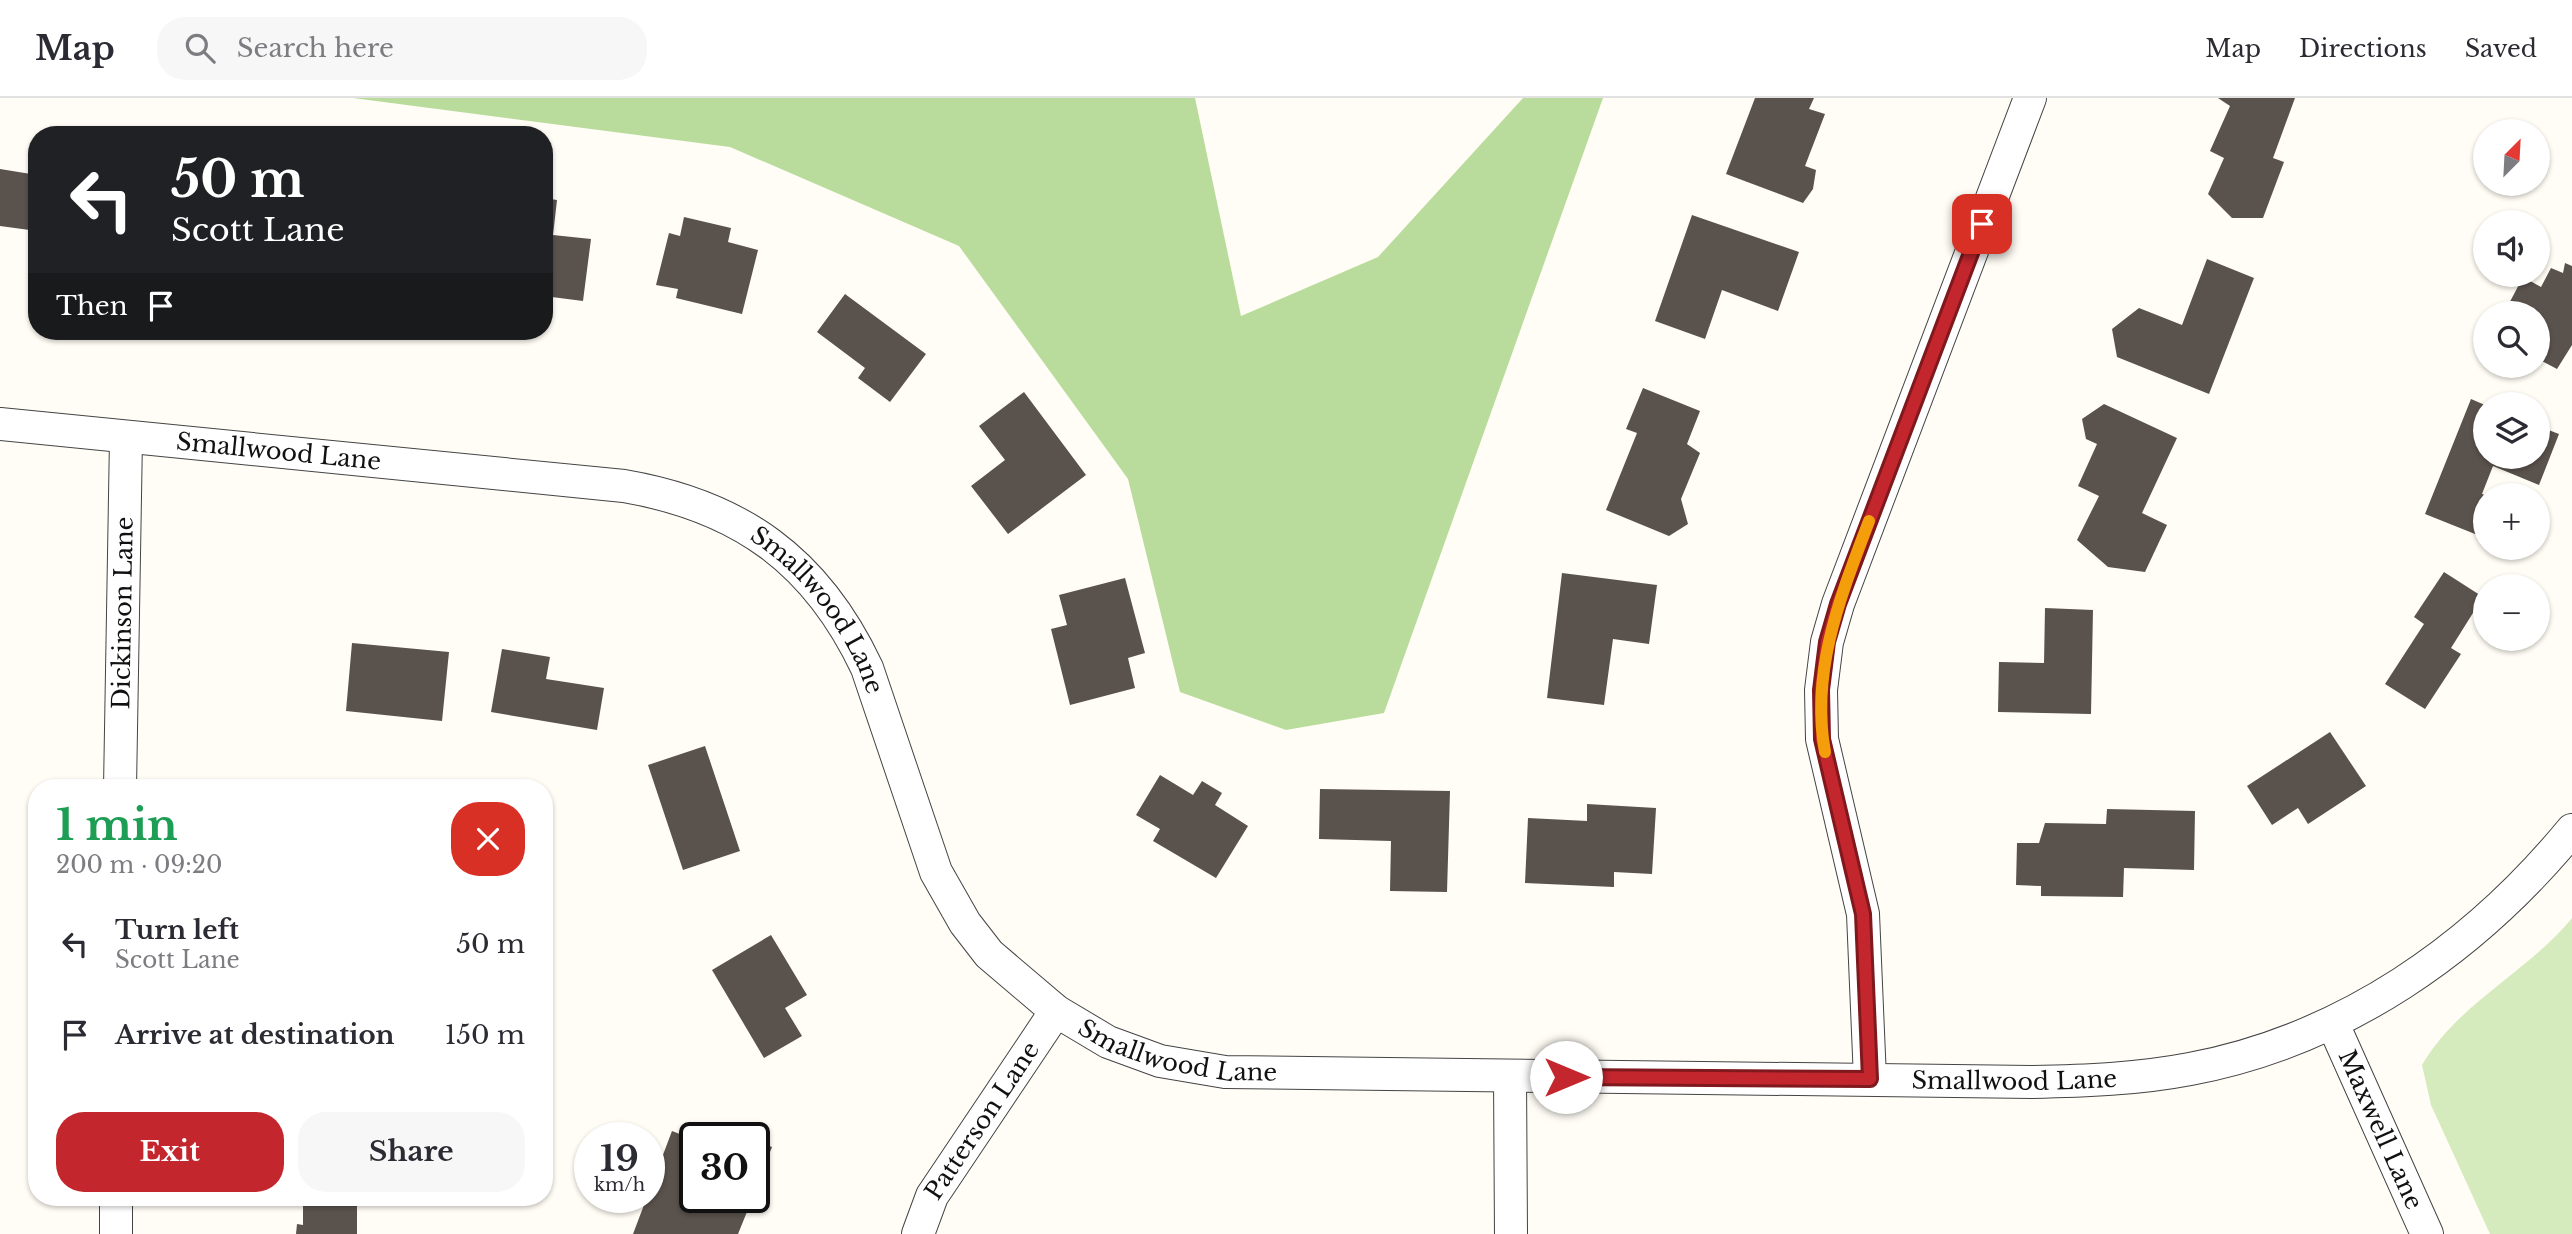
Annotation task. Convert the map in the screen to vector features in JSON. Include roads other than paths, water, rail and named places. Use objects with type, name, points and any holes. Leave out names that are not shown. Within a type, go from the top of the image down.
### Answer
[{"type":"street","points":[[1870,1079],[1863,914],[1822,739],[1821,690],[1827,642],[1838,604],[2030,98]]},
{"type":"street","name":"Smallwood Lane","points":[[0,424],[624,486],[670,494],[738,523],[797,566],[832,606],[867,668],[936,872],[965,923],[989,954],[1055,1010],[1108,1042],[1160,1061],[1225,1072],[1510,1077],[2099,1080],[2190,1069],[2268,1049],[2333,1024],[2393,991],[2478,928],[2543,865],[2572,830]]},
{"type":"street","name":"Dickinson Lane","points":[[120,779],[126,438]]},
{"type":"street","name":"Patterson Lane","points":[[918,1234],[932,1196],[1055,1010]]},
{"type":"street","name":"Maxwell Lane","points":[[2333,1024],[2427,1234]]},
{"type":"street","points":[[1510,1077],[1511,1234]]},
{"type":"street","points":[[116,1206],[116,1234]]}]
